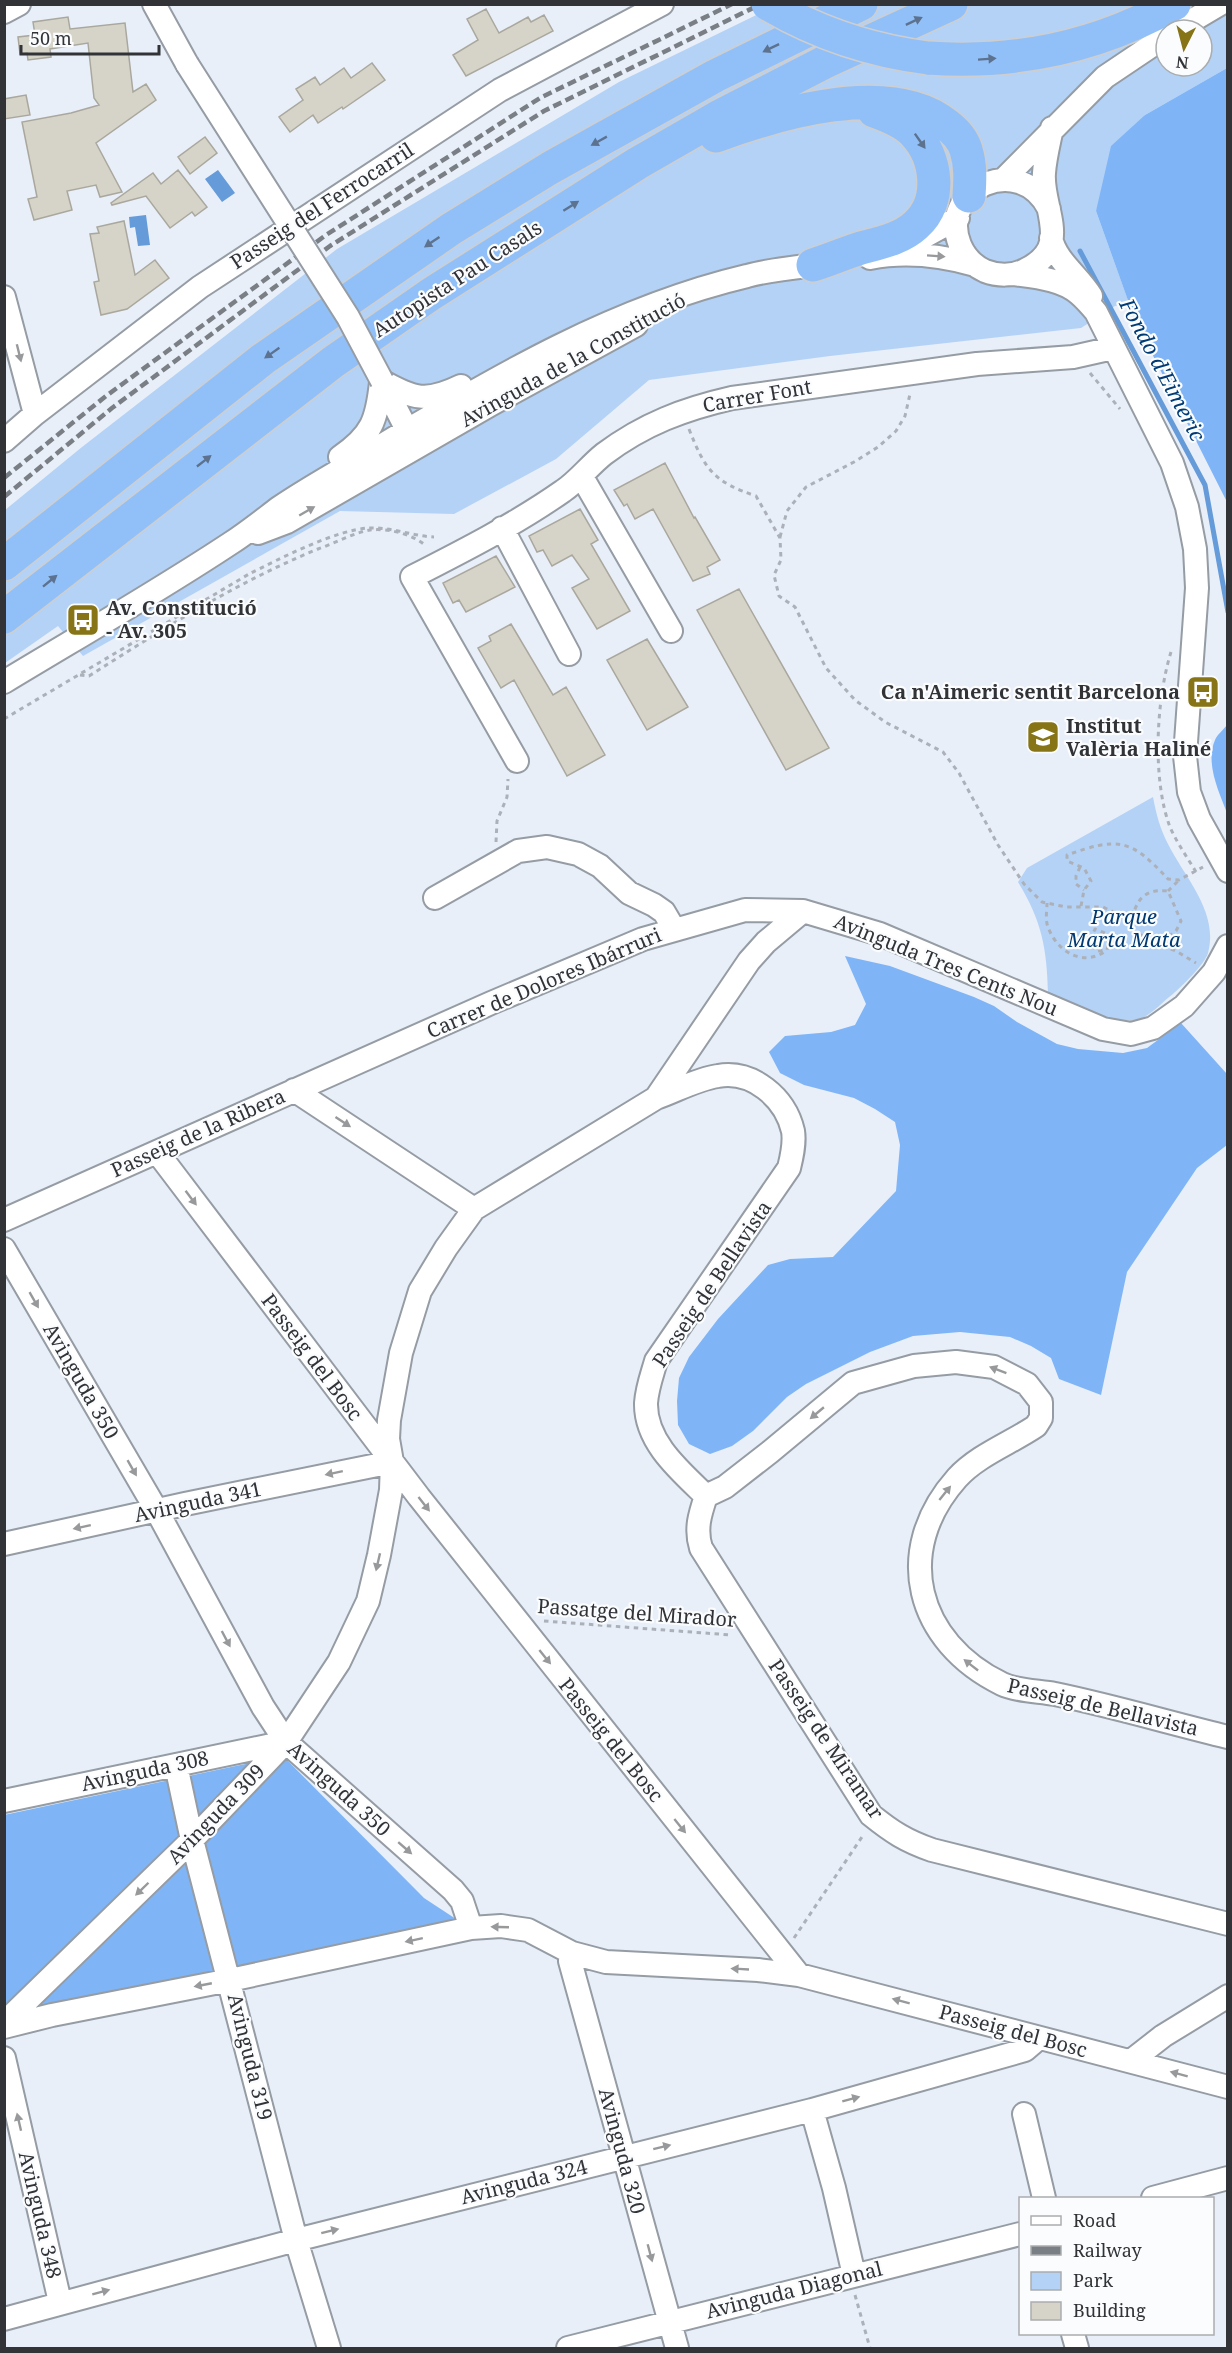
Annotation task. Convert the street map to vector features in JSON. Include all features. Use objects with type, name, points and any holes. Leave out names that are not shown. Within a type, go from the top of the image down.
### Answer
[{"type":"highway","points":[[768,4],[809,25],[844,39],[885,51],[928,58],[976,60],[1052,51],[1112,33],[1174,4]]},
{"type":"highway","points":[[4,564],[263,359],[451,229],[550,168],[715,76],[861,4]]},
{"type":"highway","name":"Autopista Pau Casals","points":[[4,617],[224,444],[333,362],[431,294],[638,163],[718,117],[825,62],[951,4]]},
{"type":"highway","points":[[638,163],[768,119],[825,106],[852,103],[897,105],[936,116],[954,131],[966,148],[970,171],[963,207]]},
{"type":"highway","points":[[813,265],[899,237],[916,225],[931,202],[934,188],[930,156],[914,132],[885,115],[852,103]]},
{"type":"street","points":[[4,12],[19,4]]},
{"type":"street","points":[[154,4],[187,64],[348,317],[405,426],[412,427]]},
{"type":"street","name":"Passeig del Ferrocarril","points":[[4,441],[35,414],[200,286],[500,90],[662,4]]},
{"type":"street","points":[[1196,18],[1220,4]]},
{"type":"street","points":[[1004,179],[1105,77],[1154,43]]},
{"type":"street","points":[[1052,128],[1043,175],[1053,223],[1053,247],[1084,284],[1113,348],[1172,463],[1187,507],[1195,549],[1197,588],[1185,756],[1188,783],[1199,819],[1227,871]]},
{"type":"street","points":[[895,253],[963,207],[984,184],[1004,179],[1018,181],[1031,187],[1042,197],[1049,209]]},
{"type":"street","points":[[963,207],[957,235],[961,246],[975,265]]},
{"type":"street","points":[[1013,274],[1036,264],[1044,255],[1052,238]]},
{"type":"street","points":[[895,253],[948,257],[975,265],[993,274],[1013,274],[1049,280],[1079,293],[1096,312]]},
{"type":"street","name":"Avinguda de la Constitució","points":[[4,682],[234,541],[282,506],[412,427],[563,354],[656,304],[748,275],[895,253]]},
{"type":"street","points":[[4,297],[35,414]]},
{"type":"street","name":"Carrer Font","points":[[517,761],[412,577],[537,509],[582,477],[602,455],[652,423],[682,412],[732,398],[977,364],[1073,357],[1113,348]]},
{"type":"street","points":[[382,381],[407,395],[426,398],[451,391],[519,359],[563,354]]},
{"type":"street","name":"Avinguda de la Constitució","points":[[234,541],[287,522],[563,354]]},
{"type":"street","points":[[282,506],[300,487],[368,434],[378,412],[382,381]]},
{"type":"street","points":[[582,477],[671,631]]},
{"type":"street","points":[[502,528],[569,654]]},
{"type":"street","points":[[435,898],[518,850],[546,847],[578,854],[600,866],[628,893],[654,904],[664,912],[674,929]]},
{"type":"street","name":"Carrer de Dolores Ibárruri","points":[[294,1090],[643,939],[745,910],[803,911]]},
{"type":"street","points":[[392,1462],[388,1439],[390,1408],[401,1353],[420,1291],[446,1248],[474,1209],[656,1098],[749,961],[766,942],[803,911]]},
{"type":"street","name":"Avinguda Tres Cents Nou","points":[[803,911],[880,934],[1103,1029],[1131,1034],[1153,1028],[1184,1006],[1218,972],[1227,946]]},
{"type":"street","name":"Passeig de Bellavista","points":[[656,1098],[703,1080],[718,1076],[738,1075],[755,1081],[775,1097],[787,1115],[793,1132],[793,1151],[789,1168],[657,1361],[646,1403],[651,1430],[663,1452],[706,1496],[725,1487],[853,1383],[914,1366],[956,1362],[994,1367],[1027,1384],[1041,1402],[1041,1418],[1036,1426],[982,1458],[959,1476],[938,1502],[924,1531],[919,1568],[928,1612],[943,1636],[971,1667],[1005,1685],[1055,1694],[1227,1737]]},
{"type":"street","name":"Passeig de la Ribera","points":[[4,1220],[294,1090],[474,1209]]},
{"type":"street","name":"Passeig del Bosc","points":[[157,1152],[392,1462],[798,1975],[1227,2087]]},
{"type":"street","name":"Avinguda 350","points":[[4,1249],[157,1511],[263,1707],[286,1742],[453,1890],[462,1900],[471,1928]]},
{"type":"street","name":"Avinguda 341","points":[[4,1544],[392,1462]]},
{"type":"street","name":"Avinguda 309","points":[[4,2025],[192,1840],[286,1742],[339,1662],[368,1601],[388,1511],[392,1462]]},
{"type":"street","name":"Passeig de Miramar","points":[[706,1496],[697,1535],[701,1548],[875,1818],[907,1841],[932,1850],[1227,1924]]},
{"type":"street","name":"Avinguda 308","points":[[4,1801],[286,1742]]},
{"type":"street","name":"Avinguda 319","points":[[176,1764],[192,1840],[231,1980],[296,2240],[329,2349]]},
{"type":"street","points":[[471,1928],[501,1926],[528,1930],[572,1953],[606,1962],[758,1970],[798,1975]]},
{"type":"street","name":"Avinguda 309","points":[[4,2025],[231,1980],[471,1928]]},
{"type":"street","name":"Avinguda 320","points":[[572,1953],[570,1961],[622,2157],[677,2349]]},
{"type":"street","points":[[1131,2061],[1163,2036],[1227,1996]]},
{"type":"street","name":"Avinguda 324","points":[[4,2319],[296,2240],[812,2110],[1017,2053],[1025,2050],[1039,2038]]},
{"type":"street","name":"Avinguda 348","points":[[4,2058],[60,2302]]},
{"type":"street","points":[[812,2110],[834,2188],[854,2275]]},
{"type":"street","points":[[1024,2114],[1044,2197]]},
{"type":"street","points":[[1162,2197],[1227,2182]]},
{"type":"street","name":"Avinguda Diagonal","points":[[568,2349],[1019,2234]]},
{"type":"path","points":[[912,373],[911,391],[904,416],[896,431],[878,447],[854,462],[806,487],[787,511],[780,538],[781,560],[774,575],[779,596],[795,607],[826,668],[855,700],[885,722],[943,752],[959,773],[998,845],[1024,884],[1042,902],[1066,907],[1103,907],[1120,915],[1131,927],[1159,944],[1218,972]]},
{"type":"path","points":[[1091,375],[1120,409],[1125,419]]},
{"type":"path","points":[[682,412],[708,470],[730,487],[756,496],[780,538]]},
{"type":"path","points":[[4,719],[249,574],[338,534],[368,528],[434,537]]},
{"type":"path","points":[[80,675],[89,676],[258,575],[370,530],[393,531],[420,541],[443,562]]},
{"type":"path","points":[[1168,891],[1179,880],[1196,872],[1171,829],[1160,782],[1158,749],[1164,682],[1172,648]]},
{"type":"path","points":[[495,844],[497,821],[507,797],[507,771],[517,761]]},
{"type":"path","points":[[1081,906],[1084,890],[1091,881],[1084,868],[1067,861],[1067,855],[1111,842],[1130,847],[1152,861],[1168,879],[1179,880]]},
{"type":"path","points":[[1080,867],[1076,876],[1076,884],[1084,890]]},
{"type":"path","points":[[1131,927],[1133,908],[1144,896],[1157,890],[1168,891]]},
{"type":"path","points":[[1159,944],[1176,931],[1181,921],[1168,891]]},
{"type":"path","points":[[1047,903],[1047,926],[1059,946],[1072,954],[1089,959],[1099,956],[1107,950],[1109,941],[1105,933],[1095,929],[1091,938],[1094,948],[1098,951],[1107,950]]},
{"type":"path","name":"Passatge del Mirador","points":[[515,1619],[758,1637]]},
{"type":"path","points":[[783,1954],[875,1818]]},
{"type":"path","points":[[854,2275],[854,2291],[870,2349]]},
{"type":"green space","points":[[777,5],[1227,5],[1227,68],[1214,75],[1214,18],[1154,18],[1154,78],[1210,78],[1145,115],[1096,211],[1129,303],[1115,306],[1081,328],[830,356],[649,380],[556,459],[454,514],[340,511],[83,656],[58,626],[5,663],[5,510],[82,447],[337,249],[619,82]]},
{"type":"green space","name":"Parque Marta Mata","points":[[1153,797],[1165,838],[1205,909],[1209,923],[1208,953],[1203,963],[1187,980],[1151,1013],[1136,1020],[1115,1019],[1091,1012],[1048,994],[1042,936],[1033,910],[1018,882],[1027,868]]},
{"type":"shaded area","points":[[1227,68],[1227,502],[1135,320],[1096,211],[1111,146],[1145,115],[1210,78],[1214,78],[1214,75]]},
{"type":"shaded area","points":[[218,170],[235,193],[222,202],[205,179]]},
{"type":"shaded area","points":[[146,215],[150,245],[138,246],[135,227],[130,228],[129,217]]},
{"type":"shaded area","points":[[1227,725],[1227,813],[1214,777],[1212,749],[1215,740]]},
{"type":"shaded area","points":[[845,956],[890,966],[974,997],[994,1006],[1017,1022],[1057,1044],[1078,1049],[1123,1053],[1147,1048],[1181,1023],[1227,1074],[1227,1145],[1197,1168],[1127,1272],[1101,1395],[1059,1379],[1051,1358],[1010,1337],[960,1332],[913,1336],[870,1352],[806,1384],[787,1397],[753,1431],[732,1446],[710,1454],[689,1444],[678,1425],[679,1378],[689,1357],[718,1319],[768,1265],[790,1259],[833,1257],[896,1191],[900,1145],[895,1122],[854,1098],[804,1085],[780,1073],[769,1052],[785,1036],[831,1032],[855,1025],[866,1004]]},
{"type":"shaded area","points":[[283,1756],[424,1898],[459,1921],[9,2019],[4,1998],[4,1815]]},
{"type":"building","points":[[486,9],[499,33],[528,17],[531,22],[544,15],[553,31],[466,76],[453,55],[478,40],[467,19]]},
{"type":"building","points":[[68,17],[70,29],[125,23],[133,92],[146,84],[156,100],[96,143],[122,192],[100,197],[96,185],[67,191],[72,210],[34,220],[28,199],[37,197],[22,122],[99,105],[94,98],[88,43],[50,49],[51,57],[28,60],[27,53],[20,54],[18,37],[35,35],[33,22]]},
{"type":"building","points":[[372,63],[385,80],[343,109],[342,107],[318,123],[313,115],[290,132],[279,117],[303,100],[296,89],[315,77],[320,85],[344,68],[351,78]]},
{"type":"building","points":[[26,95],[30,115],[4,119],[4,99]]},
{"type":"building","points":[[205,137],[217,153],[190,174],[178,157]]},
{"type":"building","points":[[178,170],[207,207],[195,216],[192,212],[170,228],[146,196],[112,205],[111,203],[153,173],[161,184]]},
{"type":"building","points":[[124,221],[135,275],[155,260],[169,278],[127,309],[101,315],[94,282],[99,281],[90,234],[99,233],[97,227]]},
{"type":"building","points":[[665,463],[694,518],[720,560],[707,567],[710,574],[693,581],[653,509],[635,519],[627,504],[624,506],[614,490]]},
{"type":"building","points":[[580,509],[598,540],[591,544],[630,611],[597,629],[572,588],[589,579],[572,555],[552,566],[543,550],[537,552],[529,536]]},
{"type":"building","points":[[496,556],[515,587],[466,612],[459,600],[453,603],[443,583]]},
{"type":"building","points":[[739,589],[829,748],[786,770],[697,610]]},
{"type":"building","points":[[511,624],[553,695],[566,687],[605,755],[567,776],[514,680],[501,688],[478,648],[491,641],[489,636]]},
{"type":"building","points":[[647,639],[688,707],[647,730],[607,660]]},
{"type":"waterway","name":"Fondo d'Eimeric","points":[[1080,251],[1205,485],[1228,612]]},
{"type":"railway","points":[[4,478],[106,396],[326,235],[540,98],[732,4]]},
{"type":"railway","points":[[4,497],[112,408],[330,246],[544,111],[761,4]]},
{"type":"place","name":"Av. Constitució - Av. 305","points":[[83,620]]},
{"type":"place","name":"Ca n'Aimeric sentit Barcelona","points":[[1203,692]]},
{"type":"place","name":"Institut Valèria Haliné","points":[[1043,737]]}]
